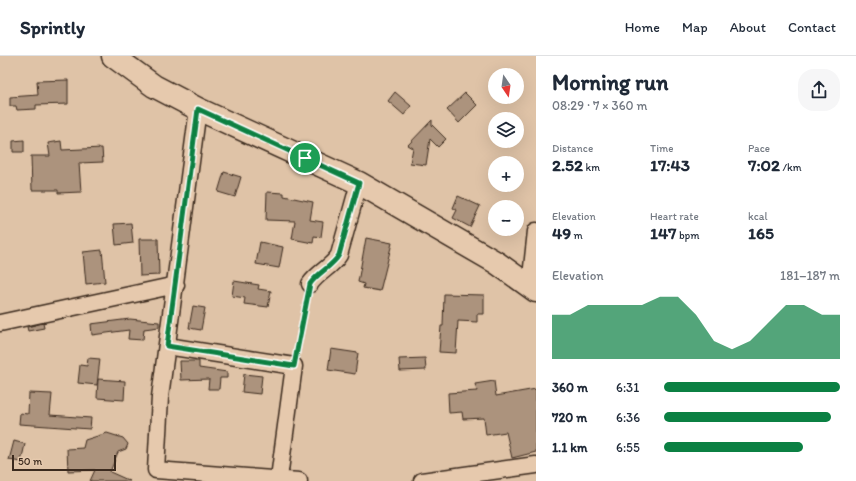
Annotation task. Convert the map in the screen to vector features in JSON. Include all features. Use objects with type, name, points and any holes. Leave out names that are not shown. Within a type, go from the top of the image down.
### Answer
[{"type":"street","points":[[113,56],[154,86],[198,109],[359,183],[497,263],[533,288]]},
{"type":"street","points":[[198,109],[176,285],[160,397],[156,476],[279,478],[299,481]]},
{"type":"street","points":[[310,284],[316,276],[336,260],[339,255],[359,183]]},
{"type":"street","points":[[533,288],[536,231]]},
{"type":"street","points":[[0,323],[176,285]]},
{"type":"street","points":[[167,346],[294,366],[279,478]]},
{"type":"street","points":[[422,481],[536,465]]},
{"type":"path","points":[[294,366],[310,284]]},
{"type":"building","points":[[68,80],[68,104],[36,105],[36,109],[17,110],[16,106],[10,106],[10,97],[38,95],[37,81]]},
{"type":"building","points":[[395,92],[411,106],[404,115],[388,101]]},
{"type":"building","points":[[465,93],[477,105],[459,123],[447,110]]},
{"type":"building","points":[[432,120],[432,125],[446,139],[438,147],[430,139],[426,165],[410,163],[413,148],[408,145]]},
{"type":"building","points":[[24,140],[24,152],[13,152],[13,141]]},
{"type":"building","points":[[61,141],[62,150],[102,148],[103,162],[79,163],[81,192],[58,193],[58,190],[32,190],[31,156],[50,156],[48,143]]},
{"type":"building","points":[[224,172],[241,177],[235,197],[218,192]]},
{"type":"building","points":[[267,192],[284,193],[284,196],[313,202],[310,220],[323,222],[321,237],[314,236],[313,243],[292,239],[295,221],[266,220]]},
{"type":"building","points":[[458,196],[480,206],[470,227],[453,218],[457,210],[453,208]]},
{"type":"building","points":[[131,223],[133,243],[116,245],[114,224]]},
{"type":"building","points":[[366,238],[392,243],[380,291],[363,288],[364,284],[358,282]]},
{"type":"building","points":[[139,239],[158,239],[159,275],[140,276]]},
{"type":"building","points":[[260,242],[283,247],[279,268],[256,264]]},
{"type":"building","points":[[102,250],[105,282],[86,284],[83,252]]},
{"type":"building","points":[[234,281],[259,285],[258,289],[271,291],[268,307],[244,304],[245,298],[232,296]]},
{"type":"building","points":[[444,294],[484,295],[484,314],[477,314],[477,322],[458,321],[456,353],[439,352],[441,326],[443,326]]},
{"type":"building","points":[[193,306],[205,308],[201,330],[189,328]]},
{"type":"building","points":[[130,319],[159,322],[159,327],[144,329],[143,340],[128,339],[129,330],[92,335],[91,324]]},
{"type":"building","points":[[43,323],[44,328],[28,331],[27,327]]},
{"type":"building","points":[[331,349],[358,353],[355,374],[328,370]]},
{"type":"building","points":[[88,358],[100,359],[97,385],[78,383],[80,365],[87,366]]},
{"type":"building","points":[[425,358],[426,370],[400,371],[399,359]]},
{"type":"building","points":[[180,361],[199,361],[199,368],[227,372],[227,378],[220,378],[219,389],[208,389],[209,379],[181,380]]},
{"type":"building","points":[[244,374],[262,376],[260,394],[242,392]]},
{"type":"building","points":[[98,379],[125,381],[124,400],[97,398]]},
{"type":"building","points":[[494,381],[496,396],[536,389],[536,452],[512,458],[506,432],[486,435],[484,418],[463,419],[462,412],[449,413],[448,393],[477,391],[475,384]]},
{"type":"building","points":[[29,393],[52,394],[50,415],[91,418],[90,429],[19,424],[20,413],[28,414]]},
{"type":"building","points":[[107,433],[123,438],[128,444],[126,449],[118,452],[110,472],[130,481],[90,481],[95,470],[68,471],[67,449],[83,448],[85,440]]},
{"type":"building","points":[[14,441],[25,444],[21,462],[9,460]]},
{"type":"route","points":[[198,109],[305,158],[359,183],[339,255],[331,265],[312,280],[310,284],[294,366],[167,346],[198,109]]}]
